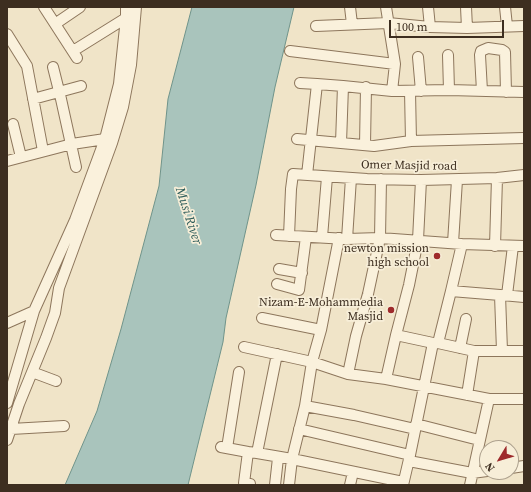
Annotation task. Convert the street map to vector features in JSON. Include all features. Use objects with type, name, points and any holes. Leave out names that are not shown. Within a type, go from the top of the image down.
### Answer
[{"type":"street","points":[[44,7],[75,54],[126,18]]},
{"type":"street","points":[[55,24],[80,7]]},
{"type":"street","points":[[7,440],[19,404],[55,313],[59,288],[105,139],[118,84],[126,7]]},
{"type":"street","points":[[7,404],[34,311],[79,222],[112,143],[123,107],[131,65],[136,7]]},
{"type":"street","points":[[350,7],[352,24]]},
{"type":"street","points":[[386,7],[395,64],[392,91]]},
{"type":"street","points":[[428,7],[430,27]]},
{"type":"street","points":[[466,7],[467,28]]},
{"type":"street","points":[[505,7],[507,26]]},
{"type":"street","points":[[316,26],[388,23],[430,27],[467,28],[524,26]]},
{"type":"street","points":[[7,34],[27,66],[43,151]]},
{"type":"street","points":[[482,91],[480,55],[481,51],[488,48],[502,50],[505,52],[506,92]]},
{"type":"street","points":[[290,51],[395,64]]},
{"type":"street","points":[[448,55],[449,90]]},
{"type":"street","points":[[418,57],[421,91]]},
{"type":"street","points":[[53,67],[72,144],[76,167]]},
{"type":"street","points":[[300,83],[392,91],[449,90],[524,92]]},
{"type":"street","points":[[307,175],[317,84]]},
{"type":"street","points":[[33,99],[81,86]]},
{"type":"street","points":[[341,143],[343,86]]},
{"type":"street","points":[[365,145],[366,88]]},
{"type":"street","points":[[410,91],[411,141]]},
{"type":"street","points":[[13,124],[21,157]]},
{"type":"street","points":[[297,139],[374,146],[411,141],[524,138]]},
{"type":"street","points":[[7,161],[72,144],[105,139]]},
{"type":"street","name":"Omer Masjid road","points":[[289,236],[293,174],[327,177],[421,180],[457,180],[524,175]]},
{"type":"street","points":[[322,237],[327,177]]},
{"type":"street","points":[[289,485],[292,459],[298,429],[305,406],[312,362],[322,330],[343,238],[351,178]]},
{"type":"street","points":[[496,246],[497,178]]},
{"type":"street","points":[[348,374],[380,238],[381,179]]},
{"type":"street","points":[[386,379],[409,285],[418,240],[421,180]]},
{"type":"street","points":[[239,372],[224,448],[278,458],[292,459],[353,472],[378,481],[403,484],[410,458],[424,387],[451,291],[458,244],[457,180]]},
{"type":"street","points":[[276,235],[380,238],[458,244],[524,246]]},
{"type":"street","points":[[277,284],[299,290],[306,237]]},
{"type":"street","points":[[502,351],[504,295],[513,246]]},
{"type":"street","points":[[279,269],[302,273]]},
{"type":"street","points":[[451,291],[524,297]]},
{"type":"street","points":[[7,323],[34,311]]},
{"type":"street","points":[[262,318],[322,330]]},
{"type":"street","points":[[460,348],[466,319]]},
{"type":"street","points":[[396,335],[474,351],[524,351]]},
{"type":"street","points":[[244,347],[312,362],[348,374],[386,379],[489,399],[524,399]]},
{"type":"street","points":[[467,395],[474,351]]},
{"type":"street","points":[[250,485],[244,483],[277,354]]},
{"type":"street","points":[[32,372],[56,381]]},
{"type":"street","points":[[470,485],[489,399]]},
{"type":"street","points":[[305,406],[416,426],[479,440]]},
{"type":"street","points":[[11,430],[64,426]]},
{"type":"street","points":[[298,429],[472,473],[479,472]]},
{"type":"street","points":[[275,485],[278,458]]},
{"type":"street","points":[[350,485],[353,472]]},
{"type":"water","name":"Musi River","points":[[192,7],[294,7],[275,87],[256,185],[226,318],[223,342],[188,485],[65,485],[97,411],[121,329],[159,186],[168,99]]},
{"type":"place","name":"newton mission high school","points":[[437,256]]},
{"type":"place","name":"Nizam-E-Mohammedia Masjid","points":[[391,310]]}]
